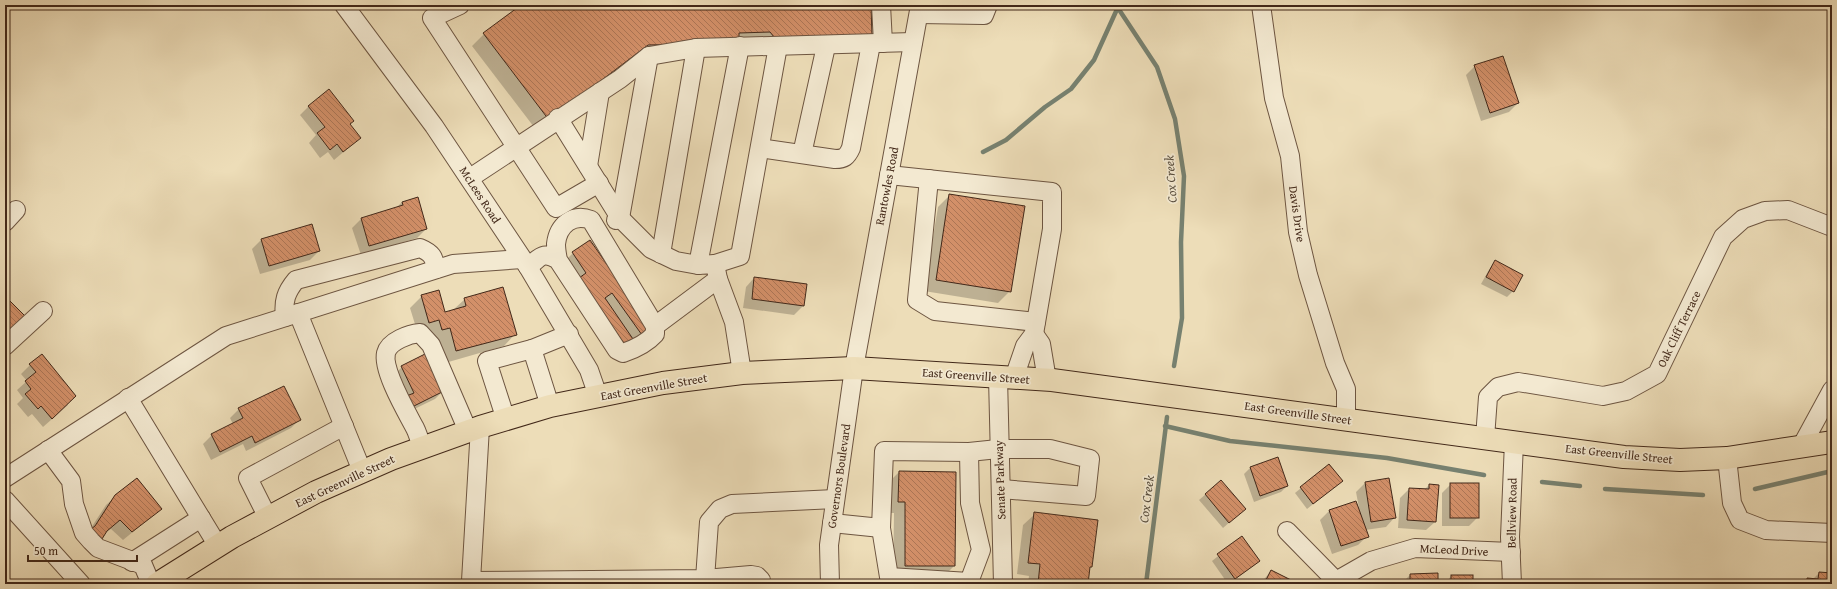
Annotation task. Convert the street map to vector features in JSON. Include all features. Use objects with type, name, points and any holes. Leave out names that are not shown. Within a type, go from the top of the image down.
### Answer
[{"type":"main road","name":"East Greenville Street","points":[[157,584],[218,546],[268,518],[362,471],[474,429],[550,406],[663,383],[742,373],[854,368],[1047,380],[1624,457],[1680,460],[1727,458],[1832,442]]},
{"type":"street","name":"McLees Road","points":[[344,5],[434,126],[470,178],[569,334],[589,370],[598,396]]},
{"type":"street","points":[[460,5],[432,18],[556,208],[599,183]]},
{"type":"street","points":[[760,148],[835,159],[842,159],[848,155],[877,44],[881,5]]},
{"type":"street","points":[[920,10],[984,15],[988,5]]},
{"type":"street","name":"Davis Drive","points":[[1261,5],[1274,98],[1290,156],[1298,232],[1308,275],[1335,363],[1346,389],[1346,419]]},
{"type":"street","name":"Rantowles Road","points":[[854,368],[920,10]]},
{"type":"street","points":[[470,178],[558,118],[620,79],[649,56],[696,48],[740,46],[826,46],[913,42]]},
{"type":"street","points":[[740,46],[710,270],[734,322],[742,373]]},
{"type":"street","points":[[655,326],[710,270],[740,256],[778,46]]},
{"type":"street","points":[[802,154],[826,46]]},
{"type":"street","points":[[661,254],[696,48]]},
{"type":"street","points":[[620,218],[649,56]]},
{"type":"street","points":[[588,166],[600,92]]},
{"type":"street","points":[[558,118],[620,218],[652,249],[676,261],[710,270]]},
{"type":"street","points":[[889,175],[1052,192],[1052,229],[1035,328],[1041,344],[1047,380]]},
{"type":"street","points":[[929,179],[917,300],[935,311],[1035,328]]},
{"type":"street","name":"Oak Cliff Terrace","points":[[1485,438],[1488,397],[1498,387],[1518,382],[1603,396],[1626,391],[1657,374],[1723,237],[1743,219],[1765,211],[1788,210],[1832,227]]},
{"type":"street","points":[[5,478],[226,336],[453,264],[525,263],[549,254],[558,260],[617,350],[623,354],[646,342],[655,334],[655,326],[590,220],[583,217],[574,217],[566,222],[556,243],[558,260]]},
{"type":"street","points":[[597,231],[620,218]]},
{"type":"street","points":[[362,471],[344,426],[292,315],[284,303],[288,289],[296,280],[420,248],[430,252],[434,256],[436,269]]},
{"type":"street","points":[[5,346],[43,311]]},
{"type":"street","name":"Senate Parkway","points":[[1003,584],[998,449],[1006,377],[1035,328]]},
{"type":"street","points":[[422,448],[415,429],[399,399],[386,364],[386,352],[392,344],[414,334],[420,333],[431,345],[474,429],[469,583],[705,581],[751,575],[758,576],[761,580],[761,584]]},
{"type":"street","points":[[506,420],[487,361],[532,349],[569,334]]},
{"type":"street","points":[[532,349],[550,406]]},
{"type":"street","name":"Governors Boulevard","points":[[830,584],[829,545],[854,368]]},
{"type":"street","points":[[1801,447],[1832,390]]},
{"type":"street","points":[[128,398],[218,546]]},
{"type":"street","points":[[268,518],[248,478],[344,426]]},
{"type":"street","name":"Bellview Road","points":[[1512,584],[1511,552],[1514,442]]},
{"type":"street","points":[[969,452],[970,503],[981,550],[969,582],[890,577],[881,528],[884,451],[969,452],[998,449],[1050,449],[1090,459],[1086,496],[1000,489]]},
{"type":"street","points":[[48,450],[71,481],[74,504],[84,533],[98,548],[143,565],[150,584]]},
{"type":"street","points":[[1727,458],[1732,503],[1740,520],[1766,530],[1832,533]]},
{"type":"street","points":[[705,581],[709,522],[720,509],[732,504],[835,499]]},
{"type":"street","points":[[5,500],[81,584]]},
{"type":"street","points":[[132,562],[201,518]]},
{"type":"street","points":[[832,523],[881,528]]},
{"type":"street","points":[[1287,531],[1336,582]]},
{"type":"street","name":"McLeod Drive","points":[[1336,582],[1371,561],[1414,548],[1511,552]]},
{"type":"building","points":[[521,5],[871,5],[872,35],[774,37],[770,32],[739,33],[739,43],[648,45],[549,120],[483,33]]},
{"type":"building","points":[[1503,56],[1519,103],[1490,113],[1474,65]]},
{"type":"building","points":[[329,89],[354,121],[350,124],[361,138],[343,152],[337,144],[330,150],[317,133],[325,127],[308,106]]},
{"type":"building","points":[[949,194],[1025,206],[1011,292],[936,280]]},
{"type":"building","points":[[418,197],[427,229],[369,246],[361,218],[403,205],[402,202]]},
{"type":"building","points":[[312,224],[320,251],[269,266],[261,239]]},
{"type":"building","points":[[590,240],[651,328],[642,335],[612,293],[605,298],[633,339],[625,345],[579,278],[586,273],[572,252]]},
{"type":"building","points":[[1495,260],[1523,275],[1514,292],[1486,277]]},
{"type":"building","points":[[754,277],[807,284],[804,306],[752,299]]},
{"type":"building","points":[[503,287],[517,335],[456,351],[450,328],[442,330],[439,320],[429,323],[421,295],[439,290],[445,312],[466,306],[464,298]]},
{"type":"building","points":[[5,296],[25,316],[5,336]]},
{"type":"building","points":[[427,353],[446,390],[410,408],[404,397],[414,393],[401,366]]},
{"type":"building","points":[[42,354],[76,396],[52,419],[41,406],[38,409],[25,394],[31,389],[25,381],[36,372],[29,364]]},
{"type":"building","points":[[284,386],[301,420],[255,443],[252,436],[220,452],[211,434],[243,418],[238,408]]},
{"type":"building","points":[[1278,457],[1288,486],[1260,496],[1250,467]]},
{"type":"building","points":[[1329,464],[1343,481],[1313,504],[1300,487]]},
{"type":"building","points":[[899,471],[956,472],[955,566],[905,566],[905,502],[898,502]]},
{"type":"building","points":[[137,478],[162,509],[132,532],[120,520],[107,531],[102,539],[91,529],[95,526],[115,495]]},
{"type":"building","points":[[1389,478],[1396,518],[1371,522],[1365,482]]},
{"type":"building","points":[[1221,480],[1246,509],[1229,523],[1205,494]]},
{"type":"building","points":[[1450,483],[1479,483],[1479,518],[1450,518]]},
{"type":"building","points":[[1429,484],[1439,485],[1436,522],[1407,520],[1409,488],[1429,489]]},
{"type":"building","points":[[1356,501],[1369,537],[1341,546],[1329,510]]},
{"type":"building","points":[[1034,512],[1098,520],[1092,567],[1090,567],[1088,584],[1038,584],[1040,564],[1028,563]]},
{"type":"building","points":[[1242,536],[1260,561],[1235,579],[1217,554]]},
{"type":"building","points":[[1271,570],[1299,584],[1264,584]]},
{"type":"building","points":[[1819,572],[1832,573],[1832,584],[1807,584],[1807,578],[1818,579]]},
{"type":"building","points":[[1438,573],[1438,584],[1410,584],[1410,574]]},
{"type":"building","points":[[1451,575],[1473,575],[1473,584],[1451,584]]},
{"type":"waterway","name":"Cox Creek","points":[[1116,5],[1157,67],[1175,119],[1184,176],[1181,242],[1182,318],[1174,366]]},
{"type":"waterway","points":[[983,152],[1006,140],[1045,107],[1071,89],[1094,60],[1118,7]]},
{"type":"waterway","name":"Cox Creek","points":[[1146,584],[1167,417]]},
{"type":"waterway","points":[[1165,426],[1230,441],[1387,458],[1484,475]]},
{"type":"waterway","points":[[1755,489],[1832,471]]},
{"type":"waterway","points":[[1542,482],[1580,486]]},
{"type":"waterway","points":[[1605,489],[1703,495]]}]
